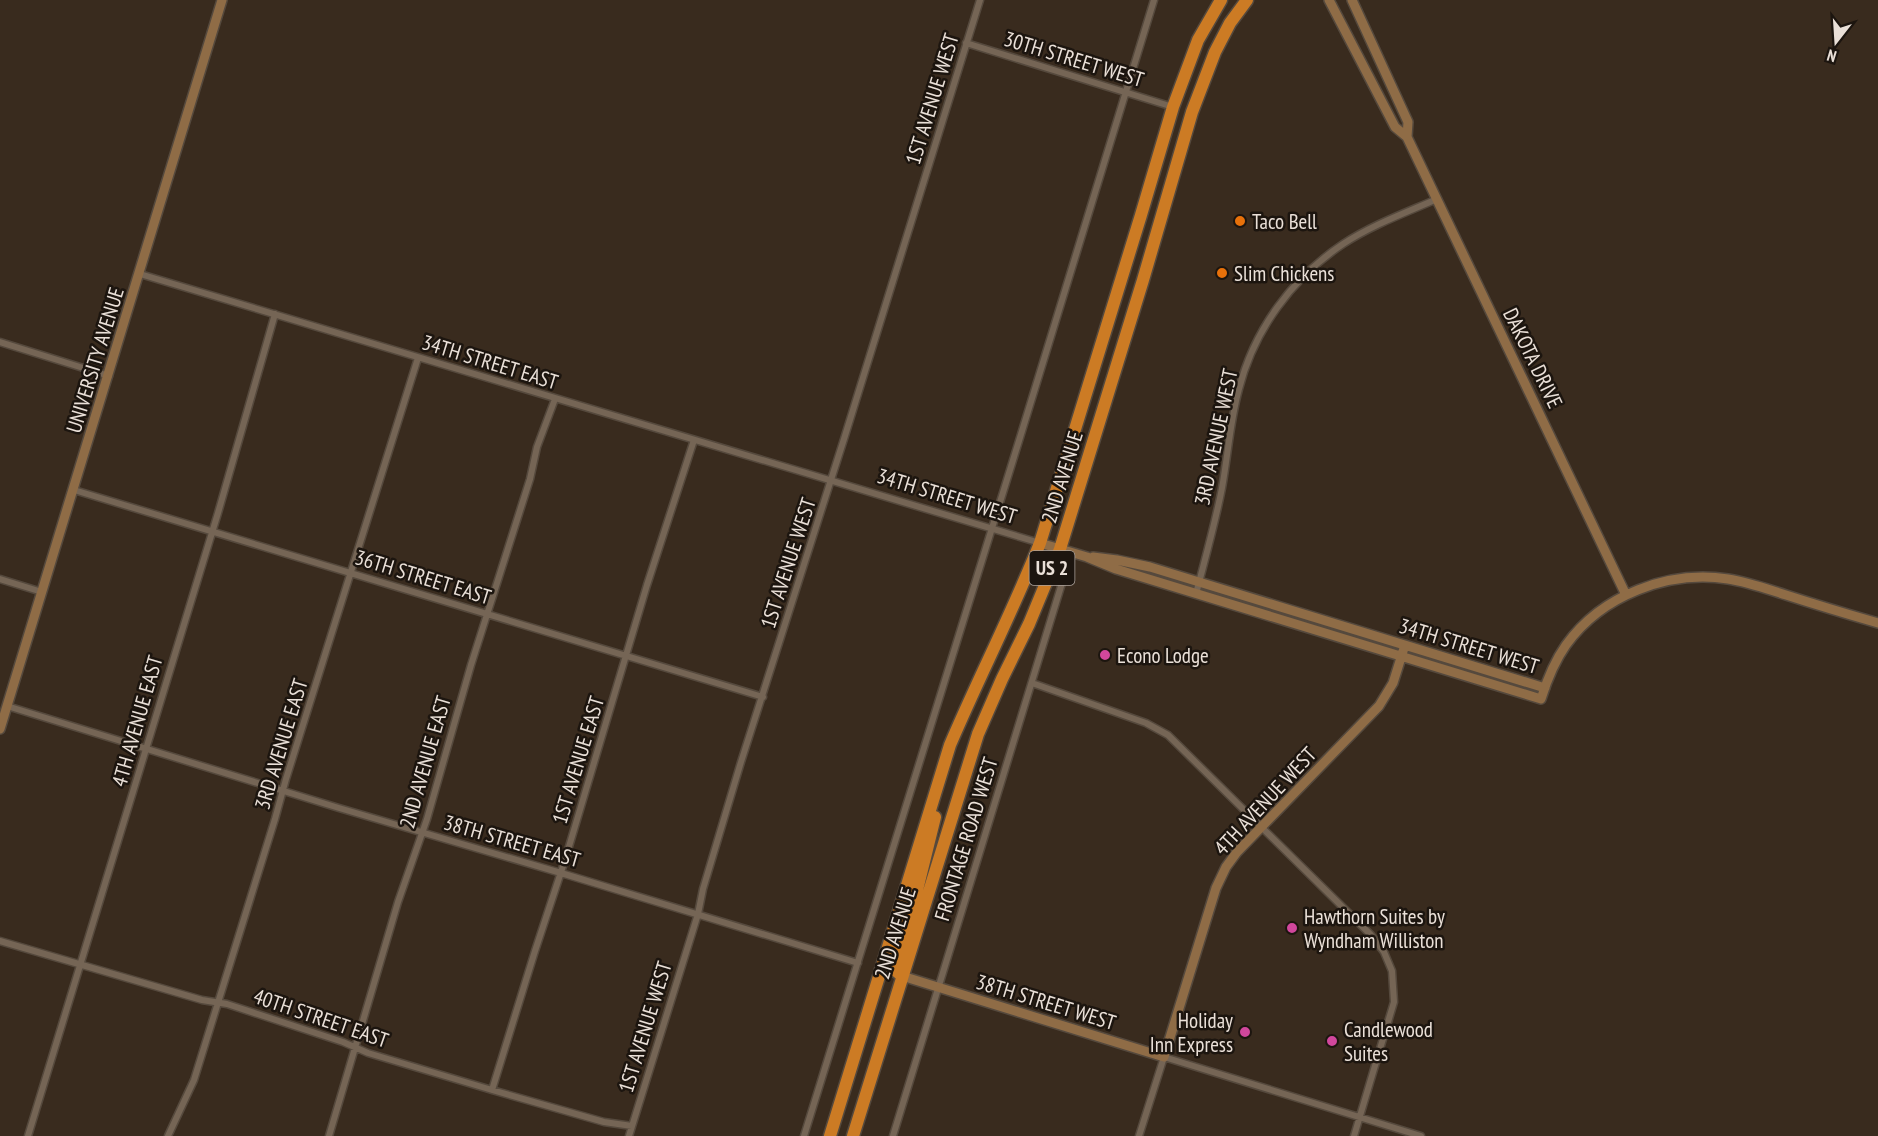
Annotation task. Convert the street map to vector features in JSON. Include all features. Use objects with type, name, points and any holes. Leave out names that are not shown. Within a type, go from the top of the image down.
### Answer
[{"type":"highway","name":"2ND AVENUE","points":[[830,1136],[950,745],[1022,589],[1040,543],[1173,107],[1198,40],[1221,0]]},
{"type":"highway","name":"2ND AVENUE","points":[[853,1136],[978,734],[1002,679],[1065,550],[1192,112],[1215,52],[1230,23],[1247,0]]},
{"type":"highway","points":[[902,976],[896,971],[895,964],[965,709]]},
{"type":"street","name":"UNIVERSITY AVENUE","points":[[0,729],[222,0]]},
{"type":"street","name":"1ST AVENUE WEST","points":[[628,1136],[698,914],[706,878],[980,0]]},
{"type":"street","points":[[804,1136],[1154,0]]},
{"type":"street","name":"DAKOTA DRIVE","points":[[1329,0],[1395,128],[1407,137],[1626,596]]},
{"type":"street","name":"DAKOTA DRIVE","points":[[1352,0],[1408,122],[1407,137]]},
{"type":"street","name":"30TH STREET WEST","points":[[966,43],[1173,107]]},
{"type":"street","name":"3RD AVENUE WEST","points":[[1196,594],[1219,504],[1238,391],[1247,363],[1265,325],[1303,276],[1330,253],[1367,230],[1437,199]]},
{"type":"street","name":"34TH STREET EAST","points":[[140,274],[555,399],[831,479]]},
{"type":"street","name":"4TH AVENUE EAST","points":[[28,1136],[212,531],[275,314]]},
{"type":"street","points":[[0,342],[109,376]]},
{"type":"street","name":"3RD AVENUE EAST","points":[[168,1136],[194,1080],[418,358]]},
{"type":"street","name":"2ND AVENUE EAST","points":[[329,1136],[398,902],[423,832],[487,614],[530,479],[537,447],[555,399]]},
{"type":"street","name":"1ST AVENUE EAST","points":[[492,1090],[694,440]]},
{"type":"street","name":"34TH STREET WEST","points":[[831,479],[1087,557],[1116,570],[1541,699],[1545,688],[1132,562],[1087,557]]},
{"type":"street","name":"36TH STREET EAST","points":[[74,490],[763,697]]},
{"type":"street","name":"FRONTAGE ROAD WEST","points":[[893,1136],[1066,570],[1065,550]]},
{"type":"street","points":[[1545,688],[1557,660],[1574,635],[1602,610],[1649,586],[1676,579],[1717,578],[1743,582],[1878,624]]},
{"type":"street","points":[[0,579],[42,592]]},
{"type":"street","name":"4TH AVENUE WEST","points":[[1139,1136],[1219,880],[1231,859],[1380,706],[1389,691],[1405,645]]},
{"type":"street","points":[[1032,683],[1131,717],[1161,730],[1181,746],[1371,935],[1384,952],[1392,971],[1395,987],[1393,1009],[1354,1136]]},
{"type":"street","name":"38TH STREET EAST","points":[[7,706],[283,791],[698,914]]},
{"type":"street","points":[[698,914],[858,963]]},
{"type":"street","name":"40TH STREET EAST","points":[[0,941],[288,1023],[368,1053],[492,1090],[603,1122],[632,1126]]},
{"type":"street","name":"38TH STREET WEST","points":[[902,976],[1421,1136]]},
{"type":"place","name":"Taco Bell","points":[[1240,221]]},
{"type":"place","name":"Slim Chickens","points":[[1222,273]]},
{"type":"place","name":"Econo Lodge","points":[[1105,655]]},
{"type":"place","name":"Hawthorn Suites by Wyndham Williston","points":[[1292,928]]},
{"type":"place","name":"Holiday Inn Express","points":[[1245,1032]]},
{"type":"place","name":"Candlewood Suites","points":[[1332,1041]]}]
